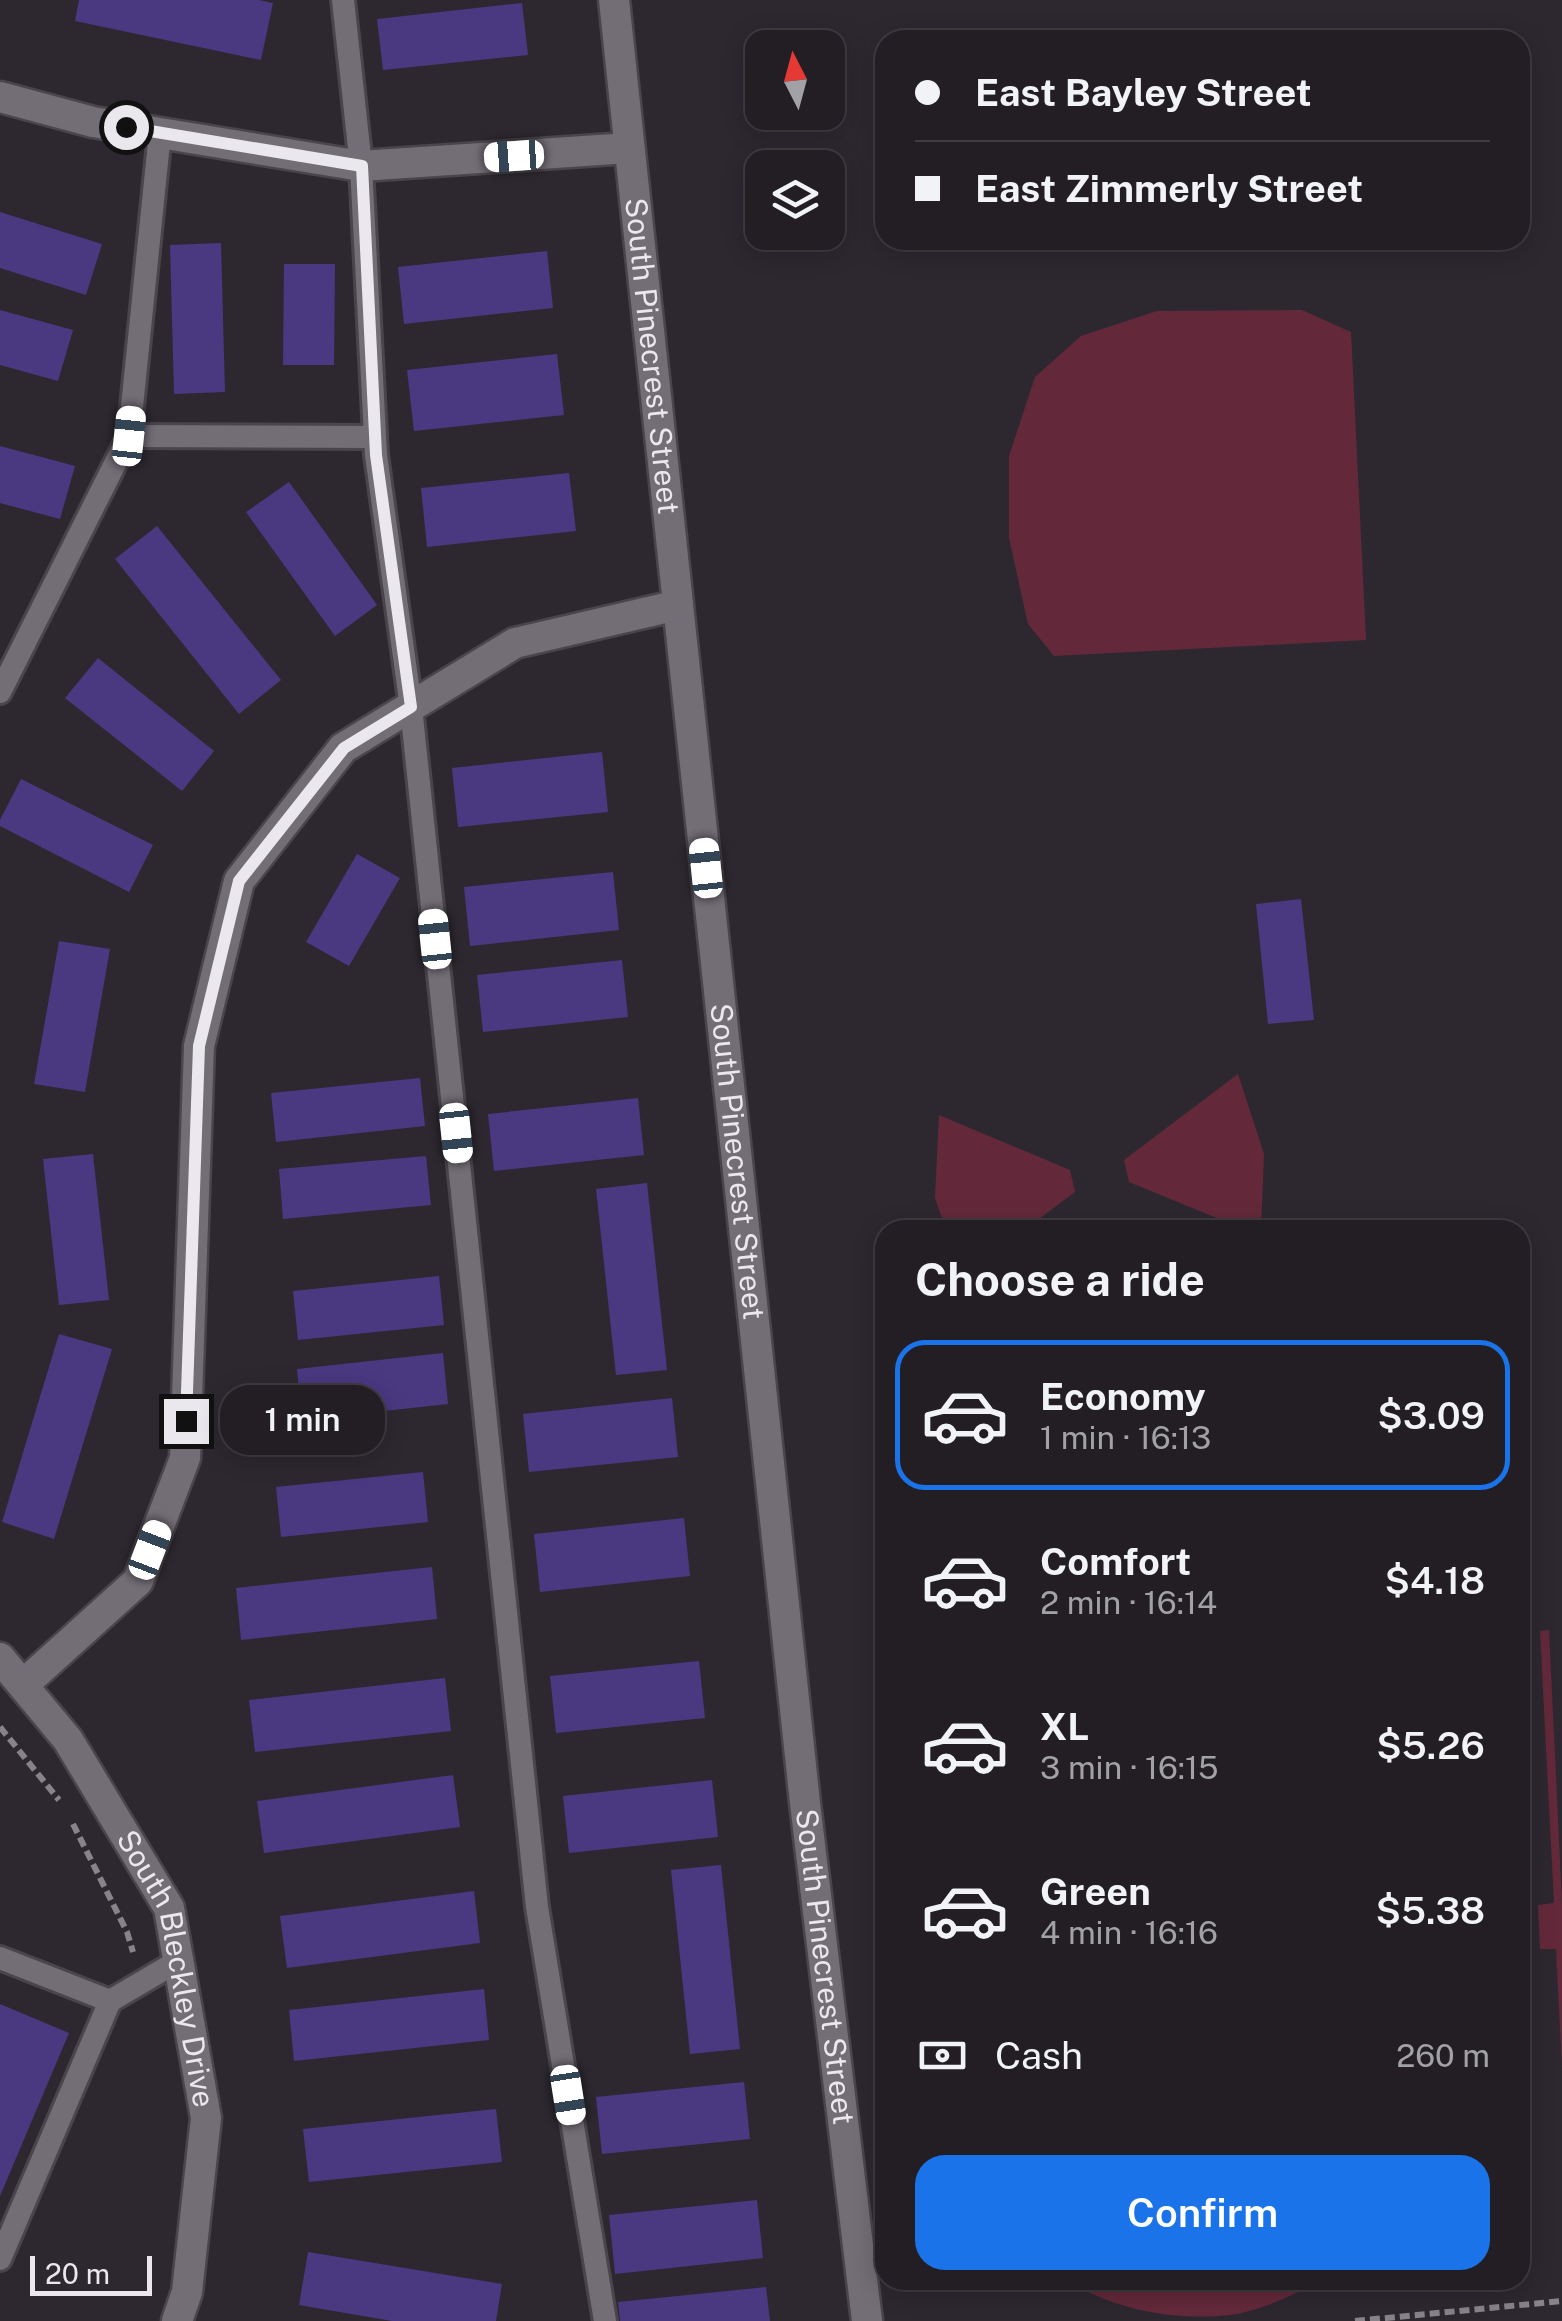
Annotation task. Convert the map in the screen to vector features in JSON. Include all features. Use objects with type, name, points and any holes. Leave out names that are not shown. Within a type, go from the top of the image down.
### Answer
[{"type":"street","name":"South Pinecrest Street","points":[[614,0],[803,1784],[867,2321]]},
{"type":"street","points":[[0,97],[93,122],[362,166],[628,148]]},
{"type":"street","points":[[22,1685],[138,1580],[185,1458],[199,1046],[239,881],[344,748],[515,643],[678,605]]},
{"type":"street","name":"South Bleckley Drive","points":[[0,1658],[68,1740],[169,1908],[206,2118],[186,2292],[177,2321]]},
{"type":"lane","points":[[343,0],[362,166],[375,438],[411,707],[537,1907],[605,2321]]},
{"type":"lane","points":[[0,692],[129,436],[160,132]]},
{"type":"lane","points":[[129,436],[375,438]]},
{"type":"lane","points":[[0,1958],[110,2000]]},
{"type":"lane","points":[[0,2259],[110,2000],[178,1961]]},
{"type":"path","points":[[0,1727],[64,1806],[127,1932],[142,1980]]},
{"type":"path","points":[[1355,2321],[1562,2302]]},
{"type":"shaded area","points":[[1302,310],[1351,332],[1366,640],[1054,656],[1028,624],[1009,538],[1009,456],[1035,377],[1081,336],[1157,311]]},
{"type":"shaded area","points":[[1238,1074],[1264,1154],[1261,1220],[1222,1220],[1129,1182],[1124,1160]]},
{"type":"shaded area","points":[[939,1115],[1070,1170],[1075,1192],[1037,1220],[943,1220],[935,1198]]},
{"type":"shaded area","points":[[1549,1630],[1562,1904],[1562,2067],[1556,1949],[1540,1949],[1538,1905],[1554,1903],[1540,1631]]},
{"type":"shaded area","points":[[1085,2290],[1302,2290],[1254,2310],[1209,2316],[1145,2311]]},
{"type":"building","points":[[79,0],[273,3],[261,60],[75,21]]},
{"type":"building","points":[[522,3],[528,55],[383,70],[377,19]]},
{"type":"building","points":[[0,212],[102,244],[86,295],[0,268]]},
{"type":"building","points":[[221,243],[225,392],[174,394],[170,245]]},
{"type":"building","points":[[547,251],[553,308],[404,324],[398,267]]},
{"type":"building","points":[[284,264],[335,264],[334,365],[283,365]]},
{"type":"building","points":[[0,310],[73,330],[58,381],[0,365]]},
{"type":"building","points":[[557,354],[564,415],[414,431],[407,370]]},
{"type":"building","points":[[0,446],[75,466],[60,519],[0,503]]},
{"type":"building","points":[[569,473],[576,531],[427,547],[421,488]]},
{"type":"building","points":[[289,482],[377,605],[335,636],[246,512]]},
{"type":"building","points":[[157,526],[281,680],[239,714],[115,559]]},
{"type":"building","points":[[98,658],[214,751],[182,791],[65,698]]},
{"type":"building","points":[[602,752],[608,812],[458,827],[452,768]]},
{"type":"building","points":[[21,779],[153,845],[129,892],[0,826]]},
{"type":"building","points":[[357,854],[400,878],[349,966],[306,942]]},
{"type":"building","points":[[613,872],[619,930],[470,946],[464,887]]},
{"type":"building","points":[[1301,899],[1314,1020],[1268,1024],[1256,904]]},
{"type":"building","points":[[59,941],[110,949],[85,1092],[34,1084]]},
{"type":"building","points":[[622,960],[628,1017],[483,1032],[477,975]]},
{"type":"building","points":[[420,1078],[425,1126],[276,1142],[271,1093]]},
{"type":"building","points":[[638,1098],[644,1155],[494,1171],[488,1114]]},
{"type":"building","points":[[93,1154],[109,1300],[59,1305],[43,1159]]},
{"type":"building","points":[[426,1156],[431,1205],[283,1219],[279,1169]]},
{"type":"building","points":[[647,1183],[667,1370],[616,1375],[596,1189]]},
{"type":"building","points":[[439,1276],[444,1325],[298,1340],[293,1291]]},
{"type":"building","points":[[59,1334],[112,1349],[54,1539],[2,1522]]},
{"type":"building","points":[[443,1353],[448,1404],[302,1420],[297,1369]]},
{"type":"building","points":[[672,1398],[678,1457],[529,1472],[523,1414]]},
{"type":"building","points":[[423,1472],[428,1522],[281,1537],[276,1487]]},
{"type":"building","points":[[684,1518],[690,1576],[540,1592],[534,1534]]},
{"type":"building","points":[[432,1567],[437,1619],[241,1640],[236,1588]]},
{"type":"building","points":[[699,1661],[705,1718],[556,1733],[550,1676]]},
{"type":"building","points":[[445,1678],[451,1731],[255,1752],[249,1700]]},
{"type":"building","points":[[453,1775],[460,1827],[264,1853],[257,1801]]},
{"type":"building","points":[[712,1780],[718,1837],[569,1853],[563,1796]]},
{"type":"building","points":[[721,1865],[740,2049],[690,2054],[671,1870]]},
{"type":"building","points":[[474,1891],[480,1943],[287,1968],[280,1916]]},
{"type":"building","points":[[484,1989],[489,2040],[294,2061],[289,2010]]},
{"type":"building","points":[[0,2004],[69,2033],[0,2196]]},
{"type":"building","points":[[744,2082],[750,2139],[602,2154],[596,2097]]},
{"type":"building","points":[[496,2109],[502,2162],[309,2182],[303,2129]]},
{"type":"building","points":[[757,2200],[763,2258],[615,2274],[609,2215]]},
{"type":"building","points":[[308,2252],[502,2284],[496,2321],[392,2321],[299,2305]]},
{"type":"building","points":[[766,2287],[770,2321],[620,2321],[618,2302]]},
{"type":"route","points":[[126,127],[362,166],[376,455],[411,707],[344,748],[239,881],[199,1046],[186,1421]]}]
